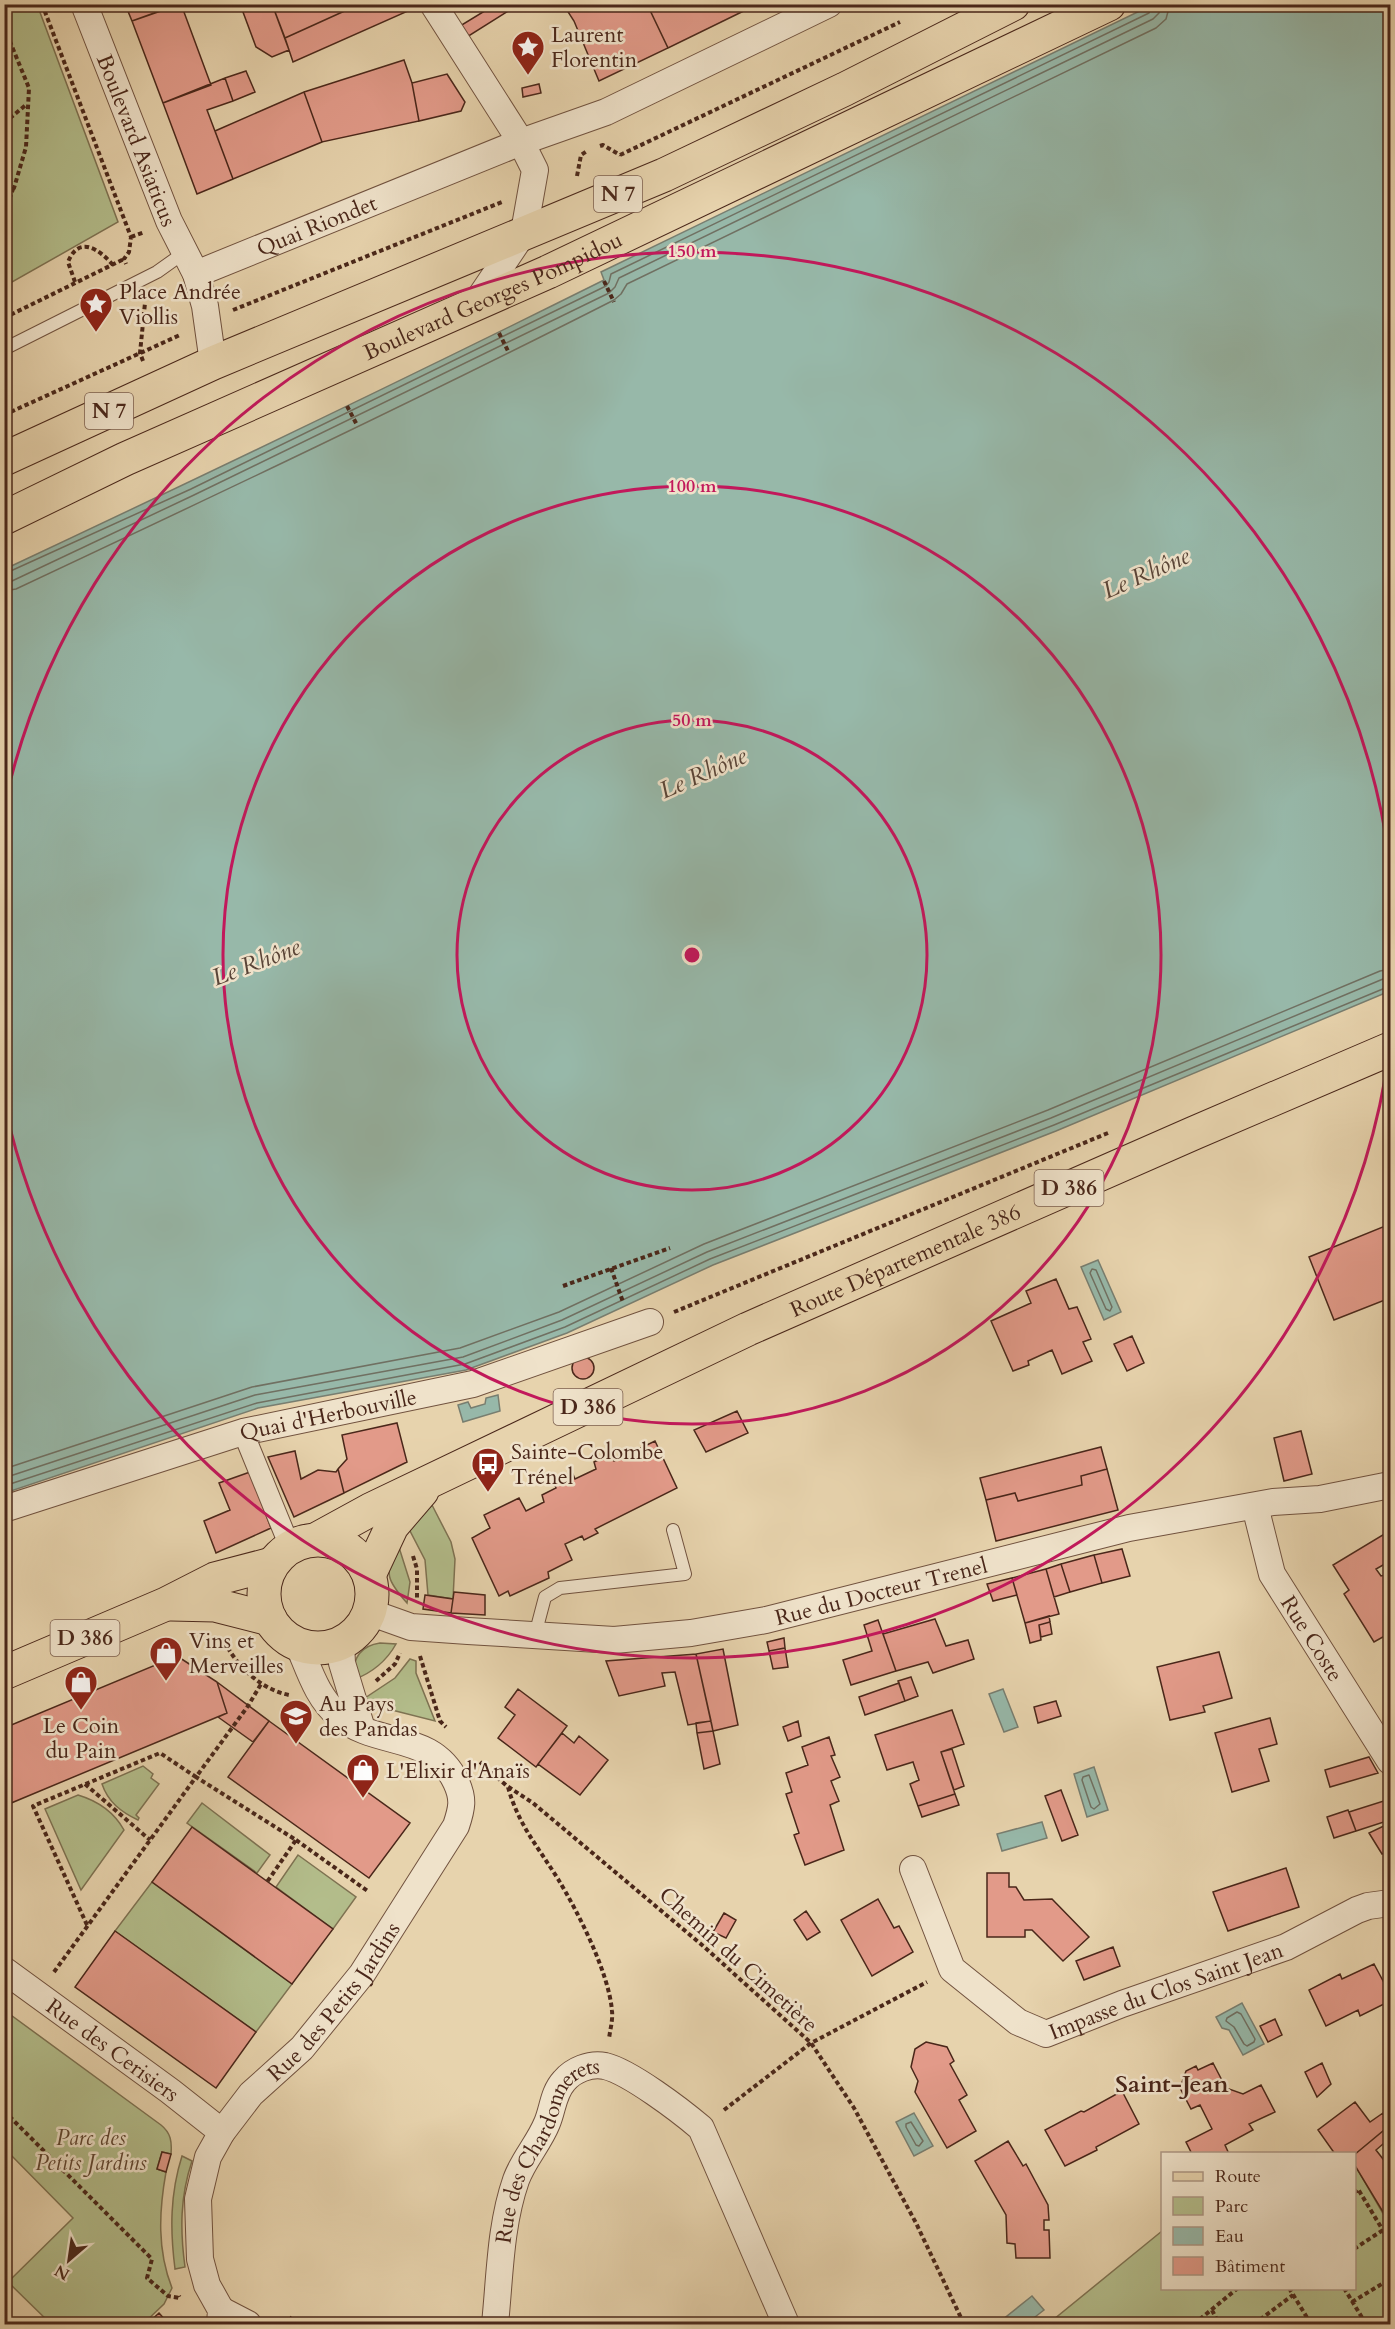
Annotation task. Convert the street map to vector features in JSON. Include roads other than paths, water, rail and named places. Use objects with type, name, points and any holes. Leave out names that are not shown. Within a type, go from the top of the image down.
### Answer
[{"type":"main road","name":"Boulevard Georges Pompidou","points":[[4,459],[213,363],[664,175],[845,89],[1013,4]]},
{"type":"main road","name":"Boulevard Georges Pompidou","points":[[4,518],[125,459],[654,222],[1108,4]]},
{"type":"main road","name":"Route Départementale 386","points":[[4,1673],[166,1604],[215,1579],[293,1550],[370,1510],[748,1329],[1390,1049]]},
{"type":"main road","name":"Route Départementale 386","points":[[369,1575],[392,1526],[427,1484]]},
{"type":"main road","points":[[334,1542],[349,1549],[361,1560],[369,1575],[372,1587],[369,1612],[360,1629],[341,1644],[319,1648],[298,1644],[281,1634],[270,1619],[265,1606],[266,1577],[293,1550],[334,1542]]},
{"type":"main road","name":"Route Départementale 386","points":[[166,1604],[215,1605],[270,1619]]},
{"type":"street","name":"Boulevard Asiaticus","points":[[84,4],[170,221],[190,263]]},
{"type":"street","points":[[433,4],[521,142],[535,170],[524,232],[476,303]]},
{"type":"street","name":"Quai Riondet","points":[[190,263],[606,112],[829,4]]},
{"type":"street","points":[[190,263],[208,322],[213,363]]},
{"type":"street","name":"Quai d'Herbouville","points":[[4,1509],[243,1432],[473,1384],[641,1325]]},
{"type":"street","points":[[243,1432],[293,1550]]},
{"type":"street","name":"Rue du Docteur Trenel","points":[[369,1612],[411,1626],[534,1635],[614,1640],[691,1633],[766,1620],[1129,1528],[1292,1500],[1320,1499],[1390,1485]]},
{"type":"street","name":"Rue Coste","points":[[1255,1506],[1272,1574],[1390,1761]]},
{"type":"street","name":"Rue des Petits Jardins","points":[[220,2317],[202,2272],[198,2220],[201,2180],[208,2157],[222,2132],[251,2094],[302,2048],[362,1974],[456,1826],[461,1813],[462,1795],[453,1775],[437,1756],[426,1749],[362,1729],[339,1716],[321,1697],[298,1644]]},
{"type":"street","points":[[341,1644],[342,1663],[362,1729]]},
{"type":"street","name":"Impasse du Clos Saint Jean","points":[[913,1869],[952,1969],[1018,2022],[1046,2034],[1122,2004],[1286,1947],[1357,1910],[1368,1906],[1390,1904]]},
{"type":"street","name":"Rue des Cerisiers","points":[[4,1970],[170,2091],[222,2132]]},
{"type":"street","name":"Rue des Chardonnerets","points":[[495,2325],[503,2237],[517,2178],[547,2123],[554,2098],[562,2082],[575,2072],[588,2067],[605,2066],[676,2107],[701,2128],[786,2325]]},
{"type":"street","points":[[220,2317],[248,2325]]},
{"type":"lane","points":[[4,349],[157,272],[190,263]]},
{"type":"lane","points":[[534,1635],[545,1597],[560,1588],[684,1574],[673,1530]]},
{"type":"water","name":"Le Rhône","points":[[1152,5],[1390,5],[1390,991],[1056,1131],[713,1265],[567,1333],[466,1370],[258,1408],[5,1493],[5,569],[529,317],[604,280],[601,272]]},
{"type":"water","points":[[1098,1260],[1121,1312],[1104,1320],[1081,1267]]},
{"type":"water","points":[[498,1395],[500,1411],[463,1422],[458,1405],[468,1402],[471,1408],[485,1404],[486,1398]]},
{"type":"water","points":[[1003,1689],[1018,1727],[1004,1732],[989,1694]]},
{"type":"water","points":[[1094,1767],[1108,1810],[1087,1817],[1074,1774]]},
{"type":"water","points":[[1042,1822],[1047,1838],[1002,1851],[997,1834]]},
{"type":"water","points":[[1242,2003],[1264,2044],[1243,2055],[1229,2030],[1222,2028],[1216,2017]]},
{"type":"water","points":[[914,2113],[933,2146],[914,2156],[896,2122]]},
{"type":"water","points":[[1032,2296],[1044,2310],[1026,2324],[997,2324]]},
{"type":"place","name":"Laurent Florentin","points":[[528,76]]},
{"type":"place","name":"Place Andrée Viollis","points":[[96,333]]},
{"type":"place","name":"Sainte-Colombe Trénel","points":[[488,1493]]},
{"type":"place","name":"Vins et Merveilles","points":[[166,1682]]},
{"type":"place","name":"Le Coin du Pain","points":[[81,1711]]},
{"type":"place","name":"Au Pays des Pandas","points":[[296,1745]]},
{"type":"place","name":"L'Elixir d'Anaïs","points":[[363,1799]]},
{"type":"district","name":"Saint-Jean","points":[[1172,2084]]},
{"type":"park label","name":"Parc des Petits Jardins","points":[[91,2150]]}]
